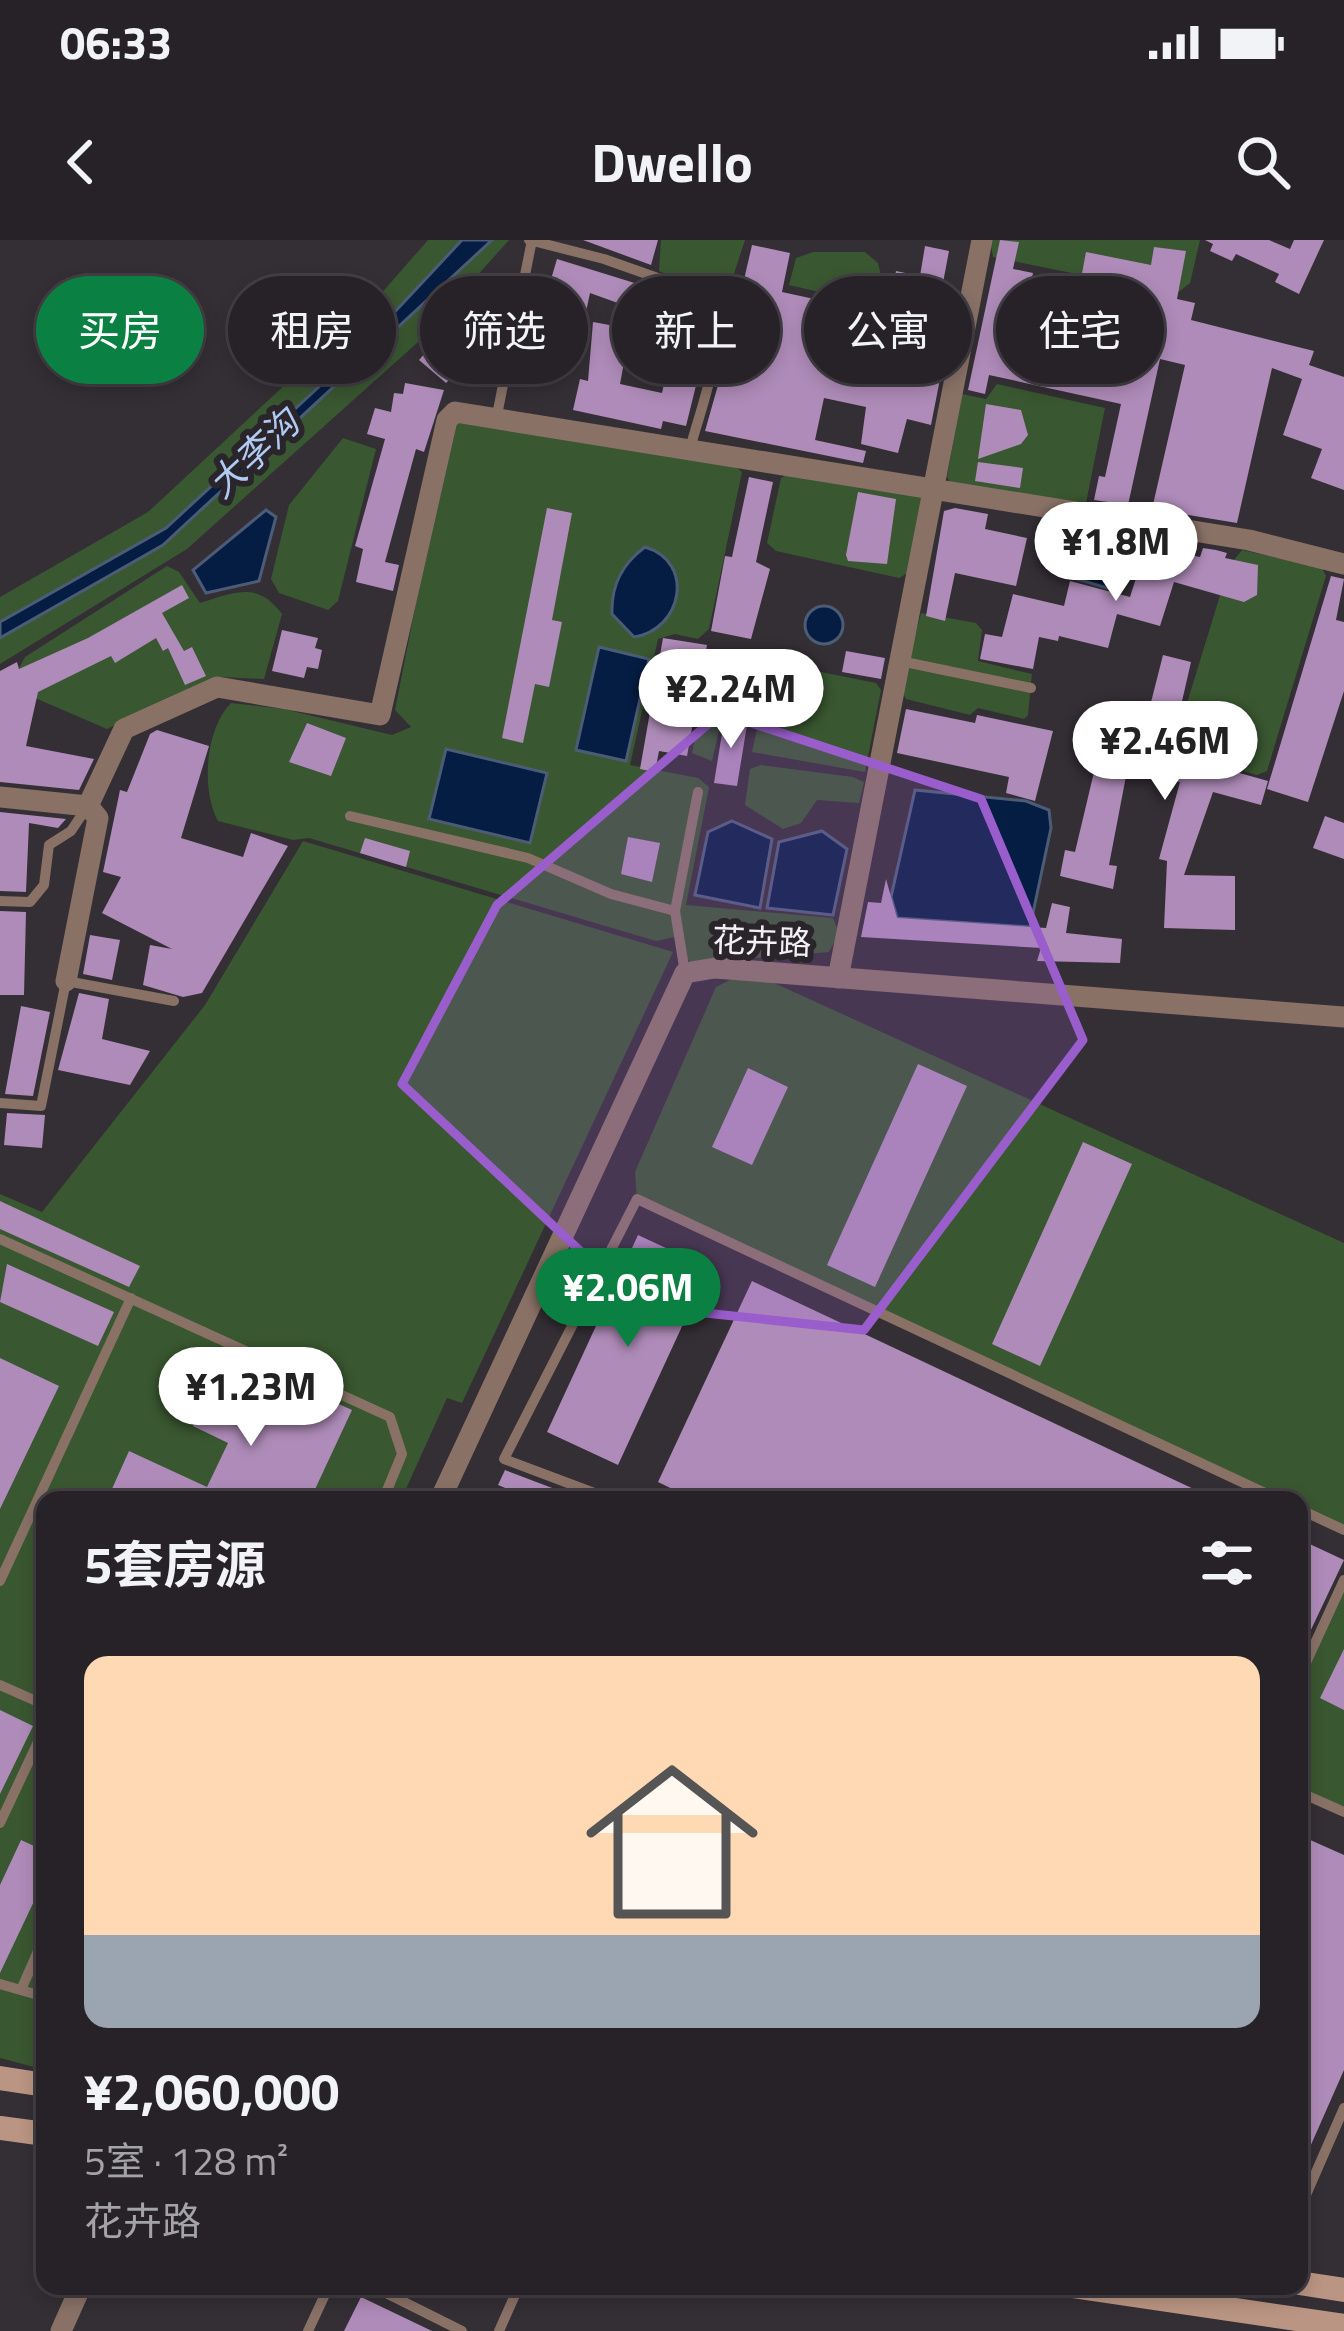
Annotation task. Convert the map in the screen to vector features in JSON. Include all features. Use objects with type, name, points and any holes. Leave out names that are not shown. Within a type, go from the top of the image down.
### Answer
[{"type":"main road","points":[[0,2078],[36,2084]]},
{"type":"main road","points":[[0,2128],[36,2133]]},
{"type":"main road","points":[[1308,2284],[1344,2290]]},
{"type":"main road","points":[[1133,2295],[1344,2326]]},
{"type":"street","points":[[838,978],[982,240]]},
{"type":"street","points":[[88,806],[124,729],[218,687],[380,715],[447,420],[454,412],[497,415],[1250,540],[1344,564]]},
{"type":"street","points":[[0,797],[88,806],[98,818],[66,981]]},
{"type":"street","name":"花卉路","points":[[444,1491],[685,973],[715,968],[1344,1017]]},
{"type":"street","points":[[61,2331],[78,2295]]},
{"type":"lane","points":[[497,415],[531,240],[604,259],[703,294],[716,316],[717,338],[690,449]]},
{"type":"lane","points":[[900,661],[1031,688]]},
{"type":"lane","points":[[685,973],[675,911],[698,792]]},
{"type":"lane","points":[[0,901],[30,902],[44,885],[49,845],[71,831],[88,806]]},
{"type":"lane","points":[[350,816],[528,858],[611,894],[675,911]]},
{"type":"lane","points":[[0,1103],[41,1106],[66,981],[174,1000]]},
{"type":"lane","points":[[589,1491],[504,1459],[637,1198],[1261,1491]]},
{"type":"lane","points":[[0,1239],[390,1418],[402,1454],[387,1491]]},
{"type":"lane","points":[[42,1491],[131,1298]]},
{"type":"lane","points":[[0,1581],[36,1503]]},
{"type":"lane","points":[[1308,1513],[1344,1530]]},
{"type":"lane","points":[[1308,1658],[1344,1580]]},
{"type":"lane","points":[[0,1685],[36,1702]]},
{"type":"lane","points":[[0,1823],[36,1746]]},
{"type":"lane","points":[[1308,1796],[1344,1812]]},
{"type":"lane","points":[[21,1990],[36,1956]]},
{"type":"lane","points":[[0,1984],[36,1994]]},
{"type":"lane","points":[[1308,2190],[1344,2108]]},
{"type":"lane","points":[[308,2331],[325,2295]]},
{"type":"lane","points":[[390,2295],[463,2331]]},
{"type":"lane","points":[[499,2331],[515,2295]]},
{"type":"highlighted area","points":[[721,713],[981,799],[1083,1040],[864,1330],[639,1306],[402,1084],[497,905]]},
{"type":"green space","points":[[428,240],[509,240],[477,276],[420,276],[420,340],[396,362],[396,276]]},
{"type":"green space","points":[[661,240],[745,240],[733,276],[671,276],[659,271]]},
{"type":"green space","points":[[990,240],[1200,240],[1190,283],[1176,294],[1164,292],[1164,276],[1087,276],[993,257]]},
{"type":"green space","points":[[813,252],[865,252],[878,263],[881,276],[804,276],[804,288],[789,285],[796,258]]},
{"type":"green space","points":[[286,384],[371,384],[187,549],[0,664],[0,597],[148,512]]},
{"type":"green space","points":[[997,384],[1105,408],[1085,508],[953,487],[947,477],[962,394],[986,399]]},
{"type":"green space","points":[[458,422],[735,466],[742,472],[709,629],[698,639],[675,634],[658,639],[630,765],[698,778],[709,787],[686,905],[833,918],[839,933],[829,952],[692,963],[682,956],[679,936],[656,941],[309,838],[293,840],[218,821],[209,793],[208,760],[216,728],[231,703],[284,709],[392,735],[411,727],[395,710],[450,430]]},
{"type":"green space","points":[[343,438],[376,449],[338,601],[328,610],[279,593],[271,579],[289,505]]},
{"type":"green space","points":[[794,471],[920,495],[926,505],[911,571],[899,578],[776,551],[767,543],[781,478]]},
{"type":"green space","points":[[1242,550],[1322,568],[1326,576],[1267,771],[1257,775],[1183,753],[1176,739],[1229,566]]},
{"type":"green space","points":[[167,566],[179,572],[200,603],[255,593],[282,614],[264,679],[219,677],[107,729],[28,695],[19,668],[25,657]]},
{"type":"green space","points":[[921,613],[976,623],[982,630],[978,661],[1032,674],[1028,715],[1024,719],[978,708],[970,715],[906,699],[901,690]]},
{"type":"green space","points":[[786,665],[876,683],[881,690],[865,772],[752,752],[769,676]]},
{"type":"green space","points":[[702,706],[723,715],[712,761],[692,753]]},
{"type":"green space","points":[[761,765],[853,777],[864,782],[859,803],[817,800],[801,823],[783,829],[745,805],[750,769]]},
{"type":"green space","points":[[303,841],[673,952],[462,1403],[447,1398],[405,1491],[36,1491],[36,2068],[0,2058],[0,1194],[42,1212],[205,1005]]},
{"type":"green space","points":[[748,971],[1344,1243],[1344,1530],[1308,1513],[1308,1491],[1261,1491],[637,1199],[635,1172],[716,987]]},
{"type":"green space","points":[[1344,1580],[1344,1812],[1308,1796],[1308,1658]]},
{"type":"water","points":[[462,240],[492,240],[453,276],[428,276]]},
{"type":"water","points":[[420,285],[420,307],[396,329],[396,311]]},
{"type":"water","name":"大李沟","points":[[322,384],[337,384],[163,545],[0,638],[0,622],[166,528]]},
{"type":"water","points":[[266,510],[276,517],[259,581],[206,593],[193,570]]},
{"type":"water","points":[[1083,540],[1120,549],[1114,590],[1067,576],[1074,545]]},
{"type":"water","points":[[645,547],[672,566],[677,595],[663,622],[634,637],[612,614],[612,603],[620,576]]},
{"type":"water","points":[[824,606],[837,612],[843,625],[837,638],[824,644],[811,638],[805,625],[811,612]]},
{"type":"water","points":[[599,647],[649,659],[626,761],[576,750]]},
{"type":"water","points":[[446,749],[547,773],[530,843],[429,819]]},
{"type":"water","points":[[915,790],[1026,801],[1049,810],[1051,828],[1030,927],[897,918],[891,897]]},
{"type":"water","points":[[732,821],[772,839],[760,908],[695,895],[708,832]]},
{"type":"water","points":[[822,831],[847,849],[833,915],[767,908],[779,842]]},
{"type":"building","points":[[583,240],[658,240],[651,265]]},
{"type":"building","points":[[1000,240],[1019,242],[1013,269],[1032,276],[996,276],[996,377],[989,375],[985,394],[968,390]]},
{"type":"building","points":[[1205,240],[1269,240],[1290,249],[1294,240],[1324,240],[1299,294],[1275,282],[1279,274],[1236,254],[1232,261],[1210,251],[1213,244]]},
{"type":"building","points":[[752,245],[790,253],[782,292],[804,297],[804,384],[939,384],[931,425],[907,419],[898,453],[861,444],[866,407],[824,398],[815,440],[866,451],[863,463],[705,431],[718,384],[780,384],[780,276],[745,276]]},
{"type":"building","points":[[925,246],[949,251],[944,276],[920,276]]},
{"type":"building","points":[[1154,247],[1186,251],[1177,299],[1195,303],[1191,320],[1314,351],[1309,365],[1344,377],[1344,490],[1311,478],[1322,449],[1283,435],[1302,379],[1272,368],[1237,523],[1152,509],[1185,365],[1164,360],[1164,276],[1082,276],[1086,252],[1151,265]]},
{"type":"building","points":[[557,259],[612,276],[612,301],[590,293],[588,302],[588,276],[552,276]]},
{"type":"building","points":[[593,322],[612,325],[612,384],[662,393],[664,384],[696,384],[686,426],[663,421],[661,429],[573,410],[579,384],[588,384]]},
{"type":"building","points":[[405,383],[444,390],[424,452],[416,449],[385,562],[399,565],[393,591],[356,582],[363,549],[355,546],[385,439],[367,434],[375,408],[391,412],[394,393],[403,394]]},
{"type":"building","points":[[1030,384],[1155,384],[1128,505],[1094,500],[1099,476],[1105,477],[1121,404]]},
{"type":"building","points":[[986,404],[1021,410],[1028,435],[1021,444],[978,459]]},
{"type":"building","points":[[978,462],[1023,468],[1020,488],[975,481]]},
{"type":"building","points":[[749,477],[773,482],[756,562],[770,569],[751,639],[711,631],[725,556],[732,557]]},
{"type":"building","points":[[858,492],[896,499],[887,564],[848,561]]},
{"type":"building","points":[[547,508],[572,513],[552,620],[562,622],[549,687],[535,684],[523,743],[502,738]]},
{"type":"building","points":[[955,508],[988,514],[985,529],[1027,538],[1016,586],[955,573],[945,621],[926,616],[944,511]]},
{"type":"building","points":[[1146,547],[1200,557],[1203,548],[1216,550],[1227,553],[1225,558],[1258,565],[1257,595],[1244,602],[1174,582],[1160,626],[1117,614],[1108,648],[1059,636],[1058,641],[1039,637],[1033,669],[980,659],[985,634],[1002,637],[1013,594],[1064,606],[1070,581],[1130,597]]},
{"type":"building","points":[[1331,576],[1344,579],[1336,620],[1344,622],[1344,691],[1308,802],[1267,789]]},
{"type":"building","points":[[182,585],[189,598],[162,613],[184,651],[192,647],[206,676],[185,685],[168,648],[163,651],[156,638],[115,663],[111,656],[38,692],[26,746],[94,759],[79,790],[0,782],[0,671],[17,662],[19,669],[88,638]]},
{"type":"building","points":[[282,630],[318,638],[315,648],[322,650],[318,669],[307,667],[304,678],[272,671]]},
{"type":"building","points":[[663,638],[707,645],[687,756],[659,751],[655,772],[640,769]]},
{"type":"building","points":[[846,651],[885,658],[881,679],[842,672]]},
{"type":"building","points":[[1163,655],[1191,662],[1180,710],[1222,719],[1221,749],[1211,765],[1268,781],[1261,805],[1213,792],[1184,875],[1235,876],[1235,930],[1164,928],[1167,861],[1159,859],[1180,782],[1127,771],[1109,865],[1117,866],[1113,889],[1060,876],[1065,850],[1075,852],[1099,751],[1182,769],[1187,746],[1101,726],[1106,704],[1148,714]]},
{"type":"building","points":[[906,709],[975,723],[977,715],[1053,731],[1035,801],[1006,793],[1009,777],[897,753]]},
{"type":"building","points":[[725,715],[748,719],[737,786],[714,783]]},
{"type":"building","points":[[307,723],[346,738],[331,776],[289,762]]},
{"type":"building","points":[[157,730],[209,746],[181,838],[243,857],[251,833],[288,846],[202,993],[183,997],[143,985],[150,945],[172,949],[102,913],[121,877],[103,872],[120,790],[127,792],[150,734]]},
{"type":"building","points":[[0,812],[66,819],[58,828],[29,823],[26,892],[0,891]]},
{"type":"building","points":[[1325,816],[1344,823],[1344,859],[1313,848]]},
{"type":"building","points":[[628,837],[660,843],[652,882],[621,874]]},
{"type":"building","points":[[365,838],[410,851],[406,867],[360,853]]},
{"type":"building","points":[[886,879],[897,918],[1046,928],[1052,903],[1070,907],[1066,933],[1122,939],[1120,963],[1037,961],[1041,948],[861,937],[868,902],[881,903]]},
{"type":"building","points":[[0,911],[26,912],[24,995],[0,995]]},
{"type":"building","points":[[90,935],[120,940],[112,980],[83,974]]},
{"type":"building","points":[[79,993],[109,999],[102,1039],[150,1051],[130,1085],[58,1070]]},
{"type":"building","points":[[21,1006],[50,1012],[33,1096],[5,1094]]},
{"type":"building","points":[[918,1064],[967,1086],[875,1287],[827,1265]]},
{"type":"building","points":[[748,1068],[788,1087],[752,1165],[712,1147]]},
{"type":"building","points":[[7,1113],[45,1115],[42,1148],[4,1145]]},
{"type":"building","points":[[1083,1142],[1132,1164],[1040,1366],[992,1344]]},
{"type":"building","points":[[0,1201],[140,1266],[129,1287],[0,1229]]},
{"type":"building","points":[[638,1235],[709,1268],[618,1465],[547,1432]]},
{"type":"building","points":[[7,1264],[114,1312],[98,1346],[0,1302]]},
{"type":"building","points":[[752,1281],[1198,1491],[676,1491],[658,1482]]},
{"type":"building","points":[[0,1358],[59,1386],[0,1509]]},
{"type":"building","points":[[261,1369],[352,1410],[314,1491],[111,1491],[129,1451],[207,1487],[228,1443],[193,1426],[208,1392],[243,1408]]},
{"type":"building","points":[[505,1470],[560,1491],[513,1491],[498,1485]]},
{"type":"building","points":[[1308,1543],[1344,1560],[1308,1636]]},
{"type":"building","points":[[1344,1649],[1344,1710],[1320,1698]]},
{"type":"building","points":[[0,1710],[33,1726],[0,1794]]},
{"type":"building","points":[[1308,1839],[1344,1855],[1344,2070],[1308,2152]]},
{"type":"building","points":[[21,1840],[36,1847],[36,1897],[0,1973],[0,1885]]},
{"type":"building","points":[[361,2297],[432,2331],[344,2331]]}]
